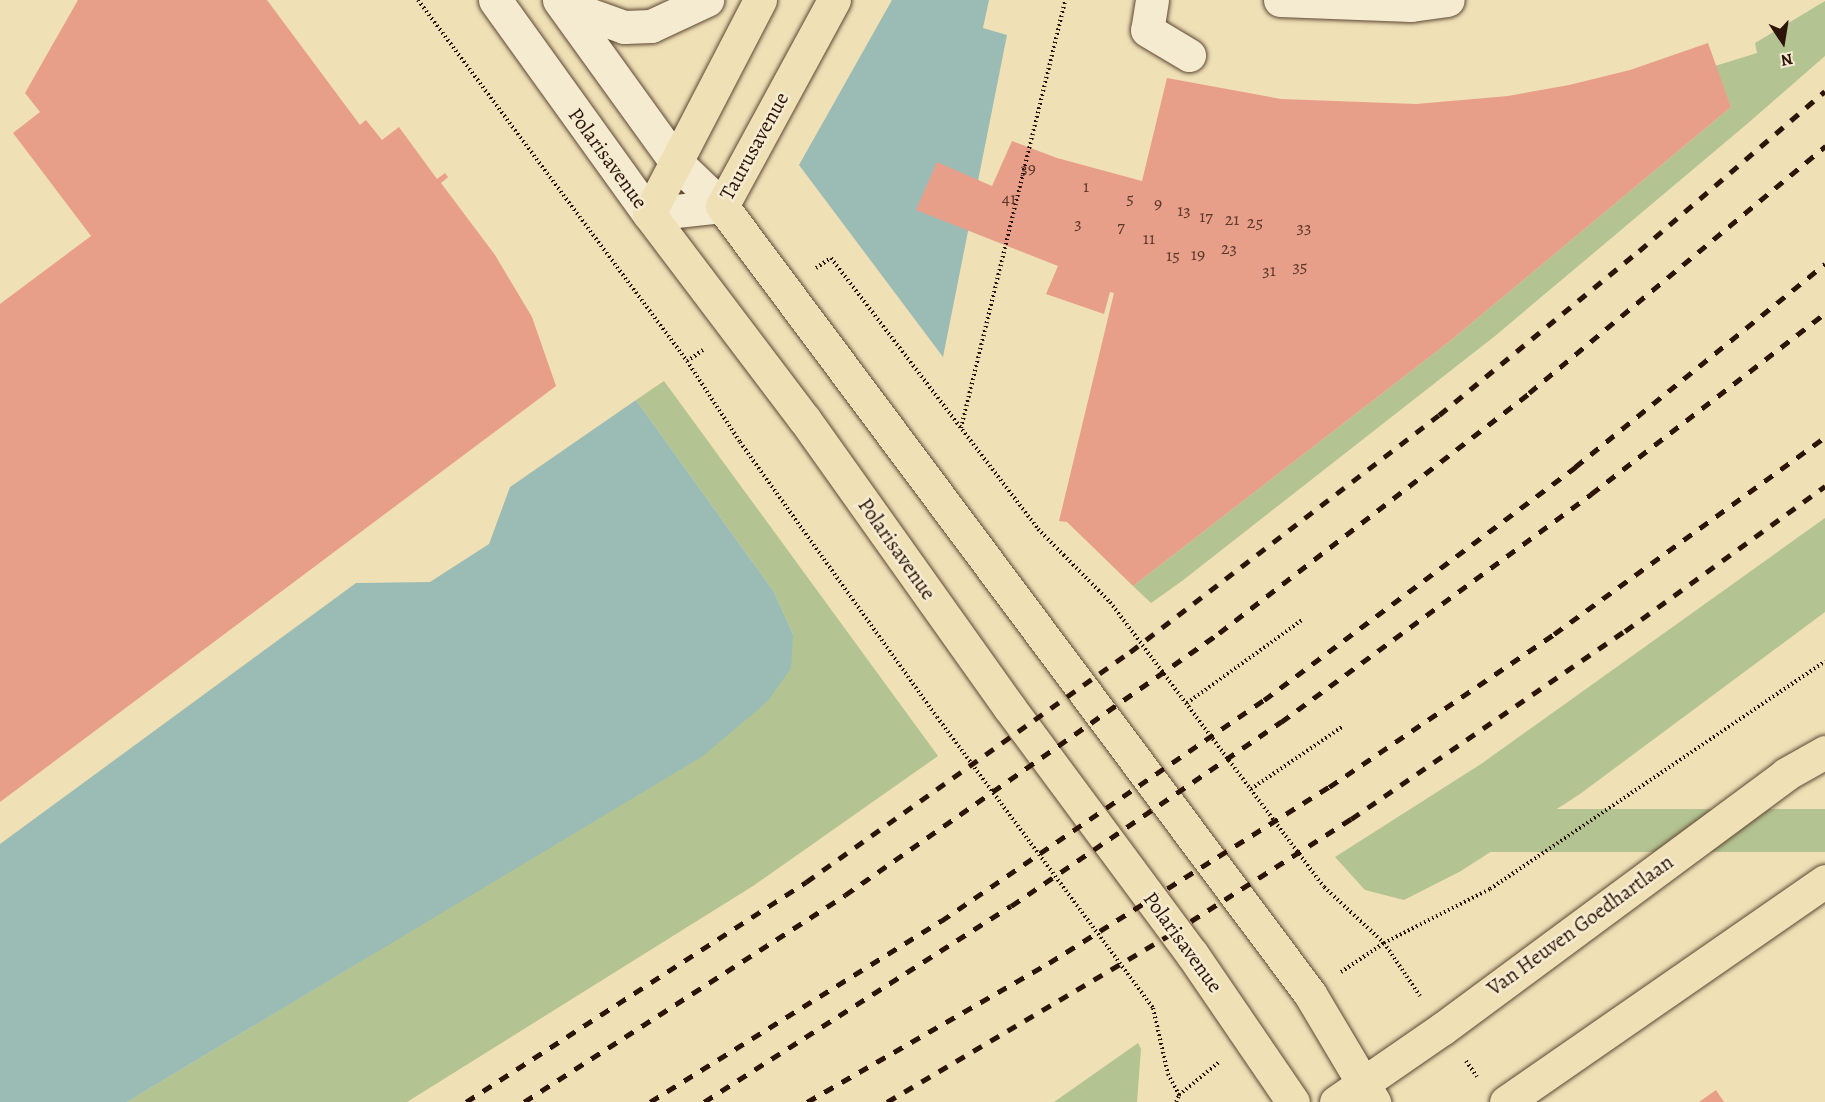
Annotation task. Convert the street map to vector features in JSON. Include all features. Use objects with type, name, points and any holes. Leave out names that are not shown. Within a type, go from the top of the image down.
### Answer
[{"type":"main road","points":[[649,214],[760,0]]},
{"type":"main road","name":"Taurusavenue","points":[[722,206],[834,0]]},
{"type":"main road","points":[[722,206],[1310,994],[1369,1092]]},
{"type":"main road","name":"Polarisavenue","points":[[649,214],[805,420],[1009,707],[1192,954],[1293,1102]]},
{"type":"main road","name":"Van Heuven Goedhartlaan","points":[[1336,1102],[1369,1092],[1786,774],[1825,752]]},
{"type":"main road","points":[[1506,1102],[1825,881]]},
{"type":"street","name":"Polarisavenue","points":[[495,0],[649,214]]},
{"type":"street","points":[[561,2],[624,27],[651,26],[707,0]]},
{"type":"street","points":[[1152,0],[1147,30],[1189,55]]},
{"type":"street","points":[[1280,0],[1411,5],[1448,0]]},
{"type":"street","points":[[561,2],[675,161],[722,206]]},
{"type":"street","name":"Taurusavenue","points":[[649,214],[722,206]]},
{"type":"path","points":[[418,0],[687,361]]},
{"type":"path","points":[[1065,0],[961,429],[1038,529],[1110,602],[1324,887],[1384,943],[1490,889],[1825,661]]},
{"type":"path","points":[[1187,703],[1302,620]]},
{"type":"path","points":[[1251,789],[1342,727]]},
{"type":"green space","points":[[1825,1],[1825,56],[1747,124],[1495,336],[1182,581],[1151,603],[1133,586],[1450,341],[1731,107],[1715,66],[1757,53],[1755,43]]},
{"type":"green space","points":[[664,381],[938,756],[753,886],[407,1102],[127,1102],[368,957],[793,634],[774,592],[636,400]]},
{"type":"green space","points":[[1825,518],[1825,612],[1580,794],[1461,871],[1404,900],[1365,890],[1335,857],[1481,764]]},
{"type":"green space","points":[[1415,809],[1825,809],[1825,852],[1415,852]]},
{"type":"green space","points":[[1138,1043],[1141,1049],[1137,1102],[1054,1102]]},
{"type":"water","points":[[892,0],[989,0],[983,28],[1007,35],[943,357],[799,165]]},
{"type":"water","points":[[636,400],[774,592],[793,634],[791,668],[768,701],[703,756],[127,1102],[0,1102],[0,844],[356,583],[430,582],[489,544],[510,487]]},
{"type":"building","points":[[78,0],[267,0],[360,125],[366,120],[382,140],[399,127],[437,179],[445,173],[448,177],[441,183],[495,255],[532,317],[556,386],[0,802],[0,304],[91,236],[13,133],[40,112],[25,93]]},
{"type":"building","points":[[1708,43],[1731,107],[1450,341],[1133,586],[1067,522],[1059,521],[1114,293],[1110,292],[1104,314],[1046,294],[1058,266],[916,210],[937,162],[992,186],[1012,141],[1057,158],[1142,181],[1167,78],[1281,99],[1416,104],[1508,96],[1569,85],[1630,70]]},
{"type":"building","points":[[1716,1090],[1724,1102],[1699,1102]]},
{"type":"railway","points":[[466,1102],[806,882],[1130,652],[1439,415],[1639,251],[1825,91]]},
{"type":"railway","points":[[524,1102],[845,895],[1219,633],[1529,393],[1825,146]]},
{"type":"railway","points":[[650,1102],[941,921],[1264,700],[1575,467],[1825,264]]},
{"type":"railway","points":[[704,1102],[1011,906],[1281,722],[1591,494],[1825,313]]},
{"type":"railway","points":[[807,1102],[1049,963],[1329,787],[1554,634],[1825,437]]},
{"type":"railway","points":[[887,1102],[1174,932],[1351,819],[1625,631],[1825,486]]}]
